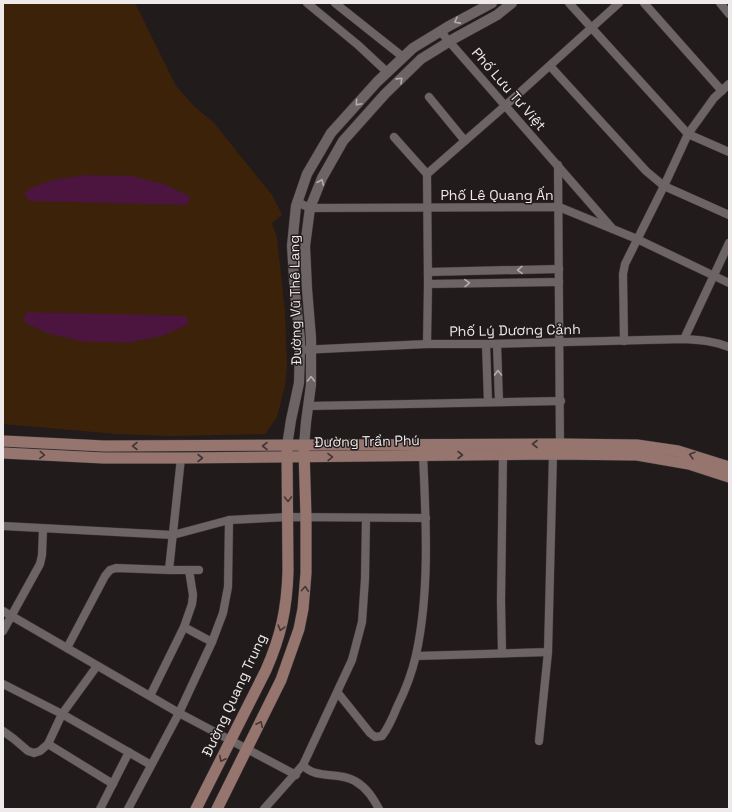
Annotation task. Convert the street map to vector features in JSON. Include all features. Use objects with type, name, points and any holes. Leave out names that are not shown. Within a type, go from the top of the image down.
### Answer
[{"type":"main road","name":"Đường Trần Phú","points":[[3,441],[104,446],[304,446],[558,451],[643,456],[689,464],[729,477]]},
{"type":"main road","name":"Đường Trần Phú","points":[[3,453],[104,458],[287,458],[503,455],[637,445],[658,447],[692,455],[729,467]]},
{"type":"main road","name":"Đường Quang Trung","points":[[196,809],[268,665],[283,623],[288,577],[287,446]]},
{"type":"main road","points":[[217,809],[281,680],[299,629],[305,592],[306,517],[304,446]]},
{"type":"street","points":[[307,3],[358,45],[387,72]]},
{"type":"street","points":[[335,3],[403,57]]},
{"type":"street","name":"Đường Vũ Thê Lang","points":[[304,446],[311,385],[311,349],[305,246],[310,208],[322,178],[343,141],[385,94],[421,59],[491,19],[512,3]]},
{"type":"street","points":[[569,3],[688,134],[729,152]]},
{"type":"street","points":[[427,174],[619,3]]},
{"type":"street","points":[[644,3],[722,91]]},
{"type":"street","points":[[720,3],[729,14]]},
{"type":"street","points":[[488,4],[491,19]]},
{"type":"street","name":"Đường Vũ Thê Lang","points":[[287,446],[290,420],[299,383],[300,350],[292,246],[297,202],[308,174],[331,133],[387,72],[413,48],[488,4]]},
{"type":"street","name":"Phố Lưu Tư Việt","points":[[440,31],[613,229]]},
{"type":"street","points":[[550,66],[646,171],[664,186],[729,215]]},
{"type":"street","points":[[624,341],[623,274],[625,264],[688,134],[714,98],[729,84]]},
{"type":"street","points":[[429,97],[465,141]]},
{"type":"street","points":[[394,137],[427,174],[427,344]]},
{"type":"street","points":[[539,741],[548,652],[561,401],[558,165]]},
{"type":"street","name":"Phố Lê Quang Ấn","points":[[297,202],[310,208],[559,207],[636,239],[729,283]]},
{"type":"street","points":[[684,339],[729,243]]},
{"type":"street","points":[[428,272],[559,269]]},
{"type":"street","points":[[428,284],[559,282]]},
{"type":"street","name":"Phố Lý Dương Cảnh","points":[[300,350],[427,344],[497,344],[684,339],[711,341],[729,347]]},
{"type":"street","points":[[486,344],[488,402]]},
{"type":"street","points":[[497,344],[498,402]]},
{"type":"street","points":[[308,406],[561,401]]},
{"type":"street","points":[[338,693],[370,733],[375,737],[382,736],[390,723],[403,693],[416,656],[425,578],[426,518],[423,455]]},
{"type":"street","points":[[502,653],[501,601],[503,455]]},
{"type":"street","points":[[169,570],[181,458]]},
{"type":"street","points":[[3,526],[173,535],[229,520],[288,517],[366,519],[426,518]]},
{"type":"street","points":[[264,809],[296,775],[303,765],[338,693],[352,660],[362,622],[365,579],[366,519]]},
{"type":"street","points":[[128,809],[178,713],[212,642],[223,613],[226,601],[229,520]]},
{"type":"street","points":[[3,631],[41,560],[43,529]]},
{"type":"street","points":[[67,648],[105,576],[110,570],[116,568],[199,570]]},
{"type":"street","points":[[150,696],[184,627],[193,600],[190,570]]},
{"type":"street","points":[[3,611],[178,713],[296,775]]},
{"type":"street","points":[[184,627],[212,642]]},
{"type":"street","points":[[416,656],[548,652]]},
{"type":"street","points":[[3,731],[14,738],[28,751],[38,752],[48,744],[62,714],[97,666]]},
{"type":"street","points":[[3,684],[62,714],[151,765]]},
{"type":"street","points":[[48,744],[113,784]]},
{"type":"street","points":[[100,809],[129,752]]},
{"type":"street","points":[[303,765],[314,773],[339,775],[355,781],[368,791],[380,809]]},
{"type":"shaded area","points":[[3,3],[135,3],[176,86],[194,106],[214,123],[272,195],[282,215],[272,223],[277,238],[285,312],[287,366],[285,386],[277,417],[265,434],[170,436],[116,434],[3,424]]},
{"type":"building","points":[[78,175],[134,176],[164,184],[191,197],[187,205],[29,201],[24,193],[31,188],[53,180],[79,176]]},
{"type":"building","points":[[27,312],[186,316],[189,324],[162,336],[131,343],[76,341],[50,334],[29,325],[23,320]]}]
